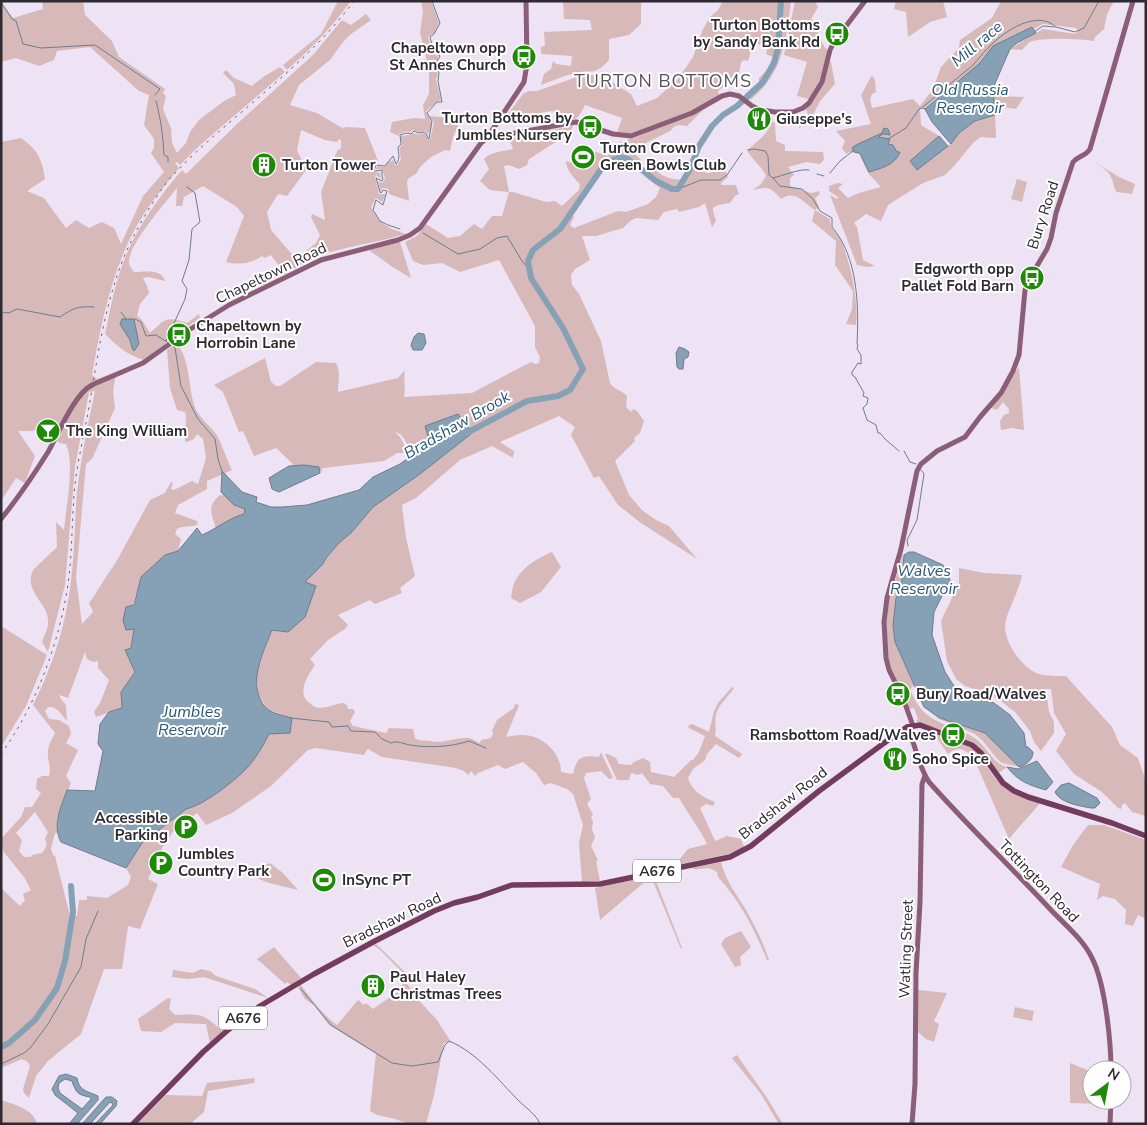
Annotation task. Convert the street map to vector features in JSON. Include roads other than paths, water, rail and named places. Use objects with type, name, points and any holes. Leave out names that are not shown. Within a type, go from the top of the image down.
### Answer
[{"type":"main road","points":[[910,726],[920,725],[972,745],[981,753],[1003,783],[1014,791],[1146,836]]},
{"type":"main road","name":"Bradshaw Road","points":[[133,1124],[203,1052],[228,1030],[260,1006],[375,941],[434,911],[454,903],[512,886],[600,884],[730,857],[750,846],[819,791],[910,726]]},
{"type":"street","name":"Chapeltown Road","points":[[1,519],[16,501],[49,451],[78,397],[86,388],[144,363],[189,330],[229,305],[315,262],[398,240],[410,235],[424,224],[481,143],[487,138],[524,82],[528,64],[526,1]]},
{"type":"street","points":[[487,138],[576,122],[613,134],[631,136],[692,113],[722,96],[733,94],[757,108],[775,112],[793,112],[806,106],[824,80],[832,46],[865,1]]},
{"type":"street","name":"Bury Road","points":[[910,726],[904,698],[889,670],[886,658],[884,622],[887,598],[902,549],[917,471],[921,464],[937,451],[968,434],[1001,393],[1016,365],[1020,349],[1025,290],[1047,249],[1056,213],[1074,162],[1076,159],[1087,154],[1090,149],[1133,1]]},
{"type":"street","name":"Tottington Road","points":[[910,726],[924,776],[1084,946],[1092,958],[1102,994],[1110,1060]]},
{"type":"street","name":"Watling Street","points":[[912,1124],[915,1084],[916,973],[920,902],[922,784],[924,776]]},
{"type":"street","points":[[1110,1124],[1111,1110]]},
{"type":"water","name":"Old Russia Reservoir","points":[[1032,27],[1036,33],[1010,49],[993,88],[995,115],[975,121],[959,133],[951,144],[932,122],[925,109],[980,63],[993,46]]},
{"type":"water","points":[[884,128],[888,129],[890,135],[883,134],[878,137],[890,139],[888,144],[893,145],[897,152],[900,152],[891,163],[869,172],[860,153],[854,152],[852,148],[882,133]]},
{"type":"water","points":[[939,136],[948,146],[917,170],[910,161]]},
{"type":"water","points":[[122,319],[134,319],[139,344],[134,351],[130,340],[120,324]]},
{"type":"water","points":[[418,333],[424,334],[426,343],[422,350],[413,350],[411,345]]},
{"type":"water","points":[[679,347],[689,352],[688,357],[684,359],[683,369],[677,367],[676,353]]},
{"type":"water","name":"Jumbles Reservoir","points":[[458,414],[469,428],[471,434],[420,474],[373,507],[305,582],[316,586],[305,617],[288,632],[272,630],[258,669],[257,689],[260,699],[268,710],[292,718],[290,733],[269,734],[255,758],[242,773],[213,796],[186,809],[142,843],[126,868],[61,842],[58,836],[57,823],[67,790],[95,791],[103,751],[98,744],[100,724],[109,712],[122,708],[121,692],[135,672],[125,650],[131,648],[134,629],[126,630],[123,620],[126,607],[134,605],[141,577],[165,555],[178,551],[197,528],[202,535],[244,514],[245,509],[234,505],[221,492],[222,471],[242,492],[257,497],[256,502],[271,507],[307,505],[359,490],[373,477],[400,464],[414,454],[429,440],[425,426]]},
{"type":"water","points":[[289,466],[319,467],[320,473],[279,492],[272,489],[269,478]]},
{"type":"water","name":"Walves Reservoir","points":[[914,552],[943,565],[950,580],[934,612],[932,635],[945,672],[954,686],[960,690],[994,703],[1010,715],[1024,733],[1026,747],[1033,752],[1029,762],[1024,765],[1019,767],[985,733],[940,718],[924,707],[895,642],[893,625],[896,598],[901,590],[904,555]]},
{"type":"water","points":[[1037,761],[1053,782],[1046,790],[1025,782],[1007,767],[1018,769]]},
{"type":"water","points":[[1069,783],[1097,798],[1100,803],[1095,808],[1091,808],[1061,799],[1055,792],[1061,785]]},
{"type":"water","points":[[66,1074],[77,1078],[82,1088],[98,1096],[98,1100],[77,1124],[69,1124],[78,1113],[55,1095],[52,1089],[59,1076]],"holes":[[[65,1079],[72,1081],[78,1093],[91,1099],[82,1109],[60,1093],[58,1088],[59,1083]]]},
{"type":"water","points":[[106,1097],[112,1097],[117,1101],[116,1106],[100,1124],[95,1124],[113,1105],[112,1103],[110,1102],[90,1124],[82,1124]]},
{"type":"waterway","points":[[400,229],[380,221],[373,210],[376,200],[383,205],[387,191],[383,190],[380,192],[376,178],[382,181],[382,170],[374,171],[376,165],[385,166],[393,156],[396,164],[398,162],[398,147],[401,144],[400,135],[411,134],[414,131],[418,133],[424,132],[429,139],[432,121],[427,113],[437,102],[442,102],[438,81],[439,72],[434,67],[440,56],[434,52],[430,37],[434,34],[440,23],[432,1]]},
{"type":"waterway","name":"Bradshaw Brook","points":[[463,435],[527,401],[558,396],[570,390],[583,369],[563,328],[531,278],[528,261],[533,250],[560,229],[606,162],[621,157],[628,159],[656,181],[672,189],[678,189],[690,169],[699,146],[712,126],[763,82],[774,63],[778,48],[781,1]]},
{"type":"waterway","points":[[1034,32],[1043,26],[1075,32],[1084,28],[1099,1]]},
{"type":"waterway","points":[[1,2],[12,19],[16,21],[23,44],[41,48],[95,45],[160,89],[155,95]]},
{"type":"waterway","name":"Mill race","points":[[923,107],[973,65],[997,40],[1012,29],[1021,24],[1039,20],[1055,26]]},
{"type":"waterway","points":[[156,101],[162,128],[164,155],[168,157],[168,162]]},
{"type":"waterway","points":[[888,139],[906,128],[919,109],[926,109]]},
{"type":"waterway","points":[[748,150],[765,151],[768,156],[769,175],[773,178],[796,171],[809,170]]},
{"type":"waterway","points":[[830,173],[840,161],[854,150]]},
{"type":"waterway","points":[[678,189],[701,180],[720,180],[727,175],[742,153]]},
{"type":"waterway","points":[[817,174],[824,176]]},
{"type":"waterway","points":[[773,178],[780,186],[802,189],[813,199],[820,211],[832,218],[832,227],[841,239],[852,267],[857,298],[857,349],[861,355],[861,364],[858,363],[852,375],[864,393],[863,396],[868,398],[867,404],[863,408],[867,420],[876,425],[878,433],[899,451]]},
{"type":"waterway","points":[[166,341],[185,299],[187,289],[182,281],[189,260],[192,229],[200,222],[195,193],[187,187]]},
{"type":"waterway","points":[[423,233],[458,254],[480,249],[497,238],[507,236],[522,261],[530,270]]},
{"type":"waterway","points":[[1,312],[9,313],[17,309],[60,317],[76,308],[94,307]]},
{"type":"waterway","points":[[121,312],[126,319]]},
{"type":"waterway","points":[[135,319],[141,322],[146,336],[156,335],[167,342]]},
{"type":"waterway","points":[[172,345],[175,348],[181,386],[198,419],[215,439],[222,471]]},
{"type":"waterway","points":[[904,451],[910,462],[916,464]]},
{"type":"waterway","points":[[908,546],[907,540],[917,520],[924,474],[921,470]]},
{"type":"waterway","points":[[290,718],[329,722],[332,727],[348,726],[351,731],[375,732],[382,739],[391,743],[398,742],[432,747],[455,745],[469,741],[486,748]]},
{"type":"waterway","name":"Bradshaw Brook","points":[[1,1047],[9,1043],[35,1020],[57,988],[65,961],[73,912],[71,886]]},
{"type":"waterway","points":[[1,1064],[24,1053],[31,1047],[48,1024],[81,967],[86,939],[98,911]]},
{"type":"waterway","points":[[301,989],[331,1025],[392,1063],[412,1066],[438,1062],[445,1045],[449,1041],[459,1046],[487,1068],[534,1115],[540,1124]]},
{"type":"railway","points":[[1,754],[26,714],[46,670],[60,624],[69,577],[74,495],[78,464],[106,314],[128,247],[149,209],[174,174],[189,158],[311,50],[354,1]]},
{"type":"place","name":"Turton Bottoms by Sandy Bank Rd","points":[[837,34]]},
{"type":"place","name":"Chapeltown opp St Annes Church","points":[[524,57]]},
{"type":"place","name":"Giuseppe's","points":[[759,119]]},
{"type":"place","name":"Turton Bottoms by Jumbles Nursery","points":[[590,127]]},
{"type":"place","name":"Turton Crown Green Bowls Club","points":[[583,157]]},
{"type":"place","name":"Turton Tower","points":[[264,165]]},
{"type":"place","name":"Edgworth opp Pallet Fold Barn","points":[[1032,278]]},
{"type":"place","name":"Chapeltown by Horrobin Lane","points":[[179,335]]},
{"type":"place","name":"The King William","points":[[48,431]]},
{"type":"place","name":"Bury Road/Walves","points":[[898,694]]},
{"type":"place","name":"Ramsbottom Road/Walves","points":[[953,735]]},
{"type":"place","name":"Soho Spice","points":[[895,759]]},
{"type":"place","name":"Accessible Parking","points":[[186,827]]},
{"type":"place","name":"Jumbles Country Park","points":[[161,863]]},
{"type":"place","name":"InSync PT","points":[[324,880]]},
{"type":"place","name":"Paul Haley Christmas Trees","points":[[373,986]]},
{"type":"district","name":"TURTON BOTTOMS","points":[[663,81]]}]
